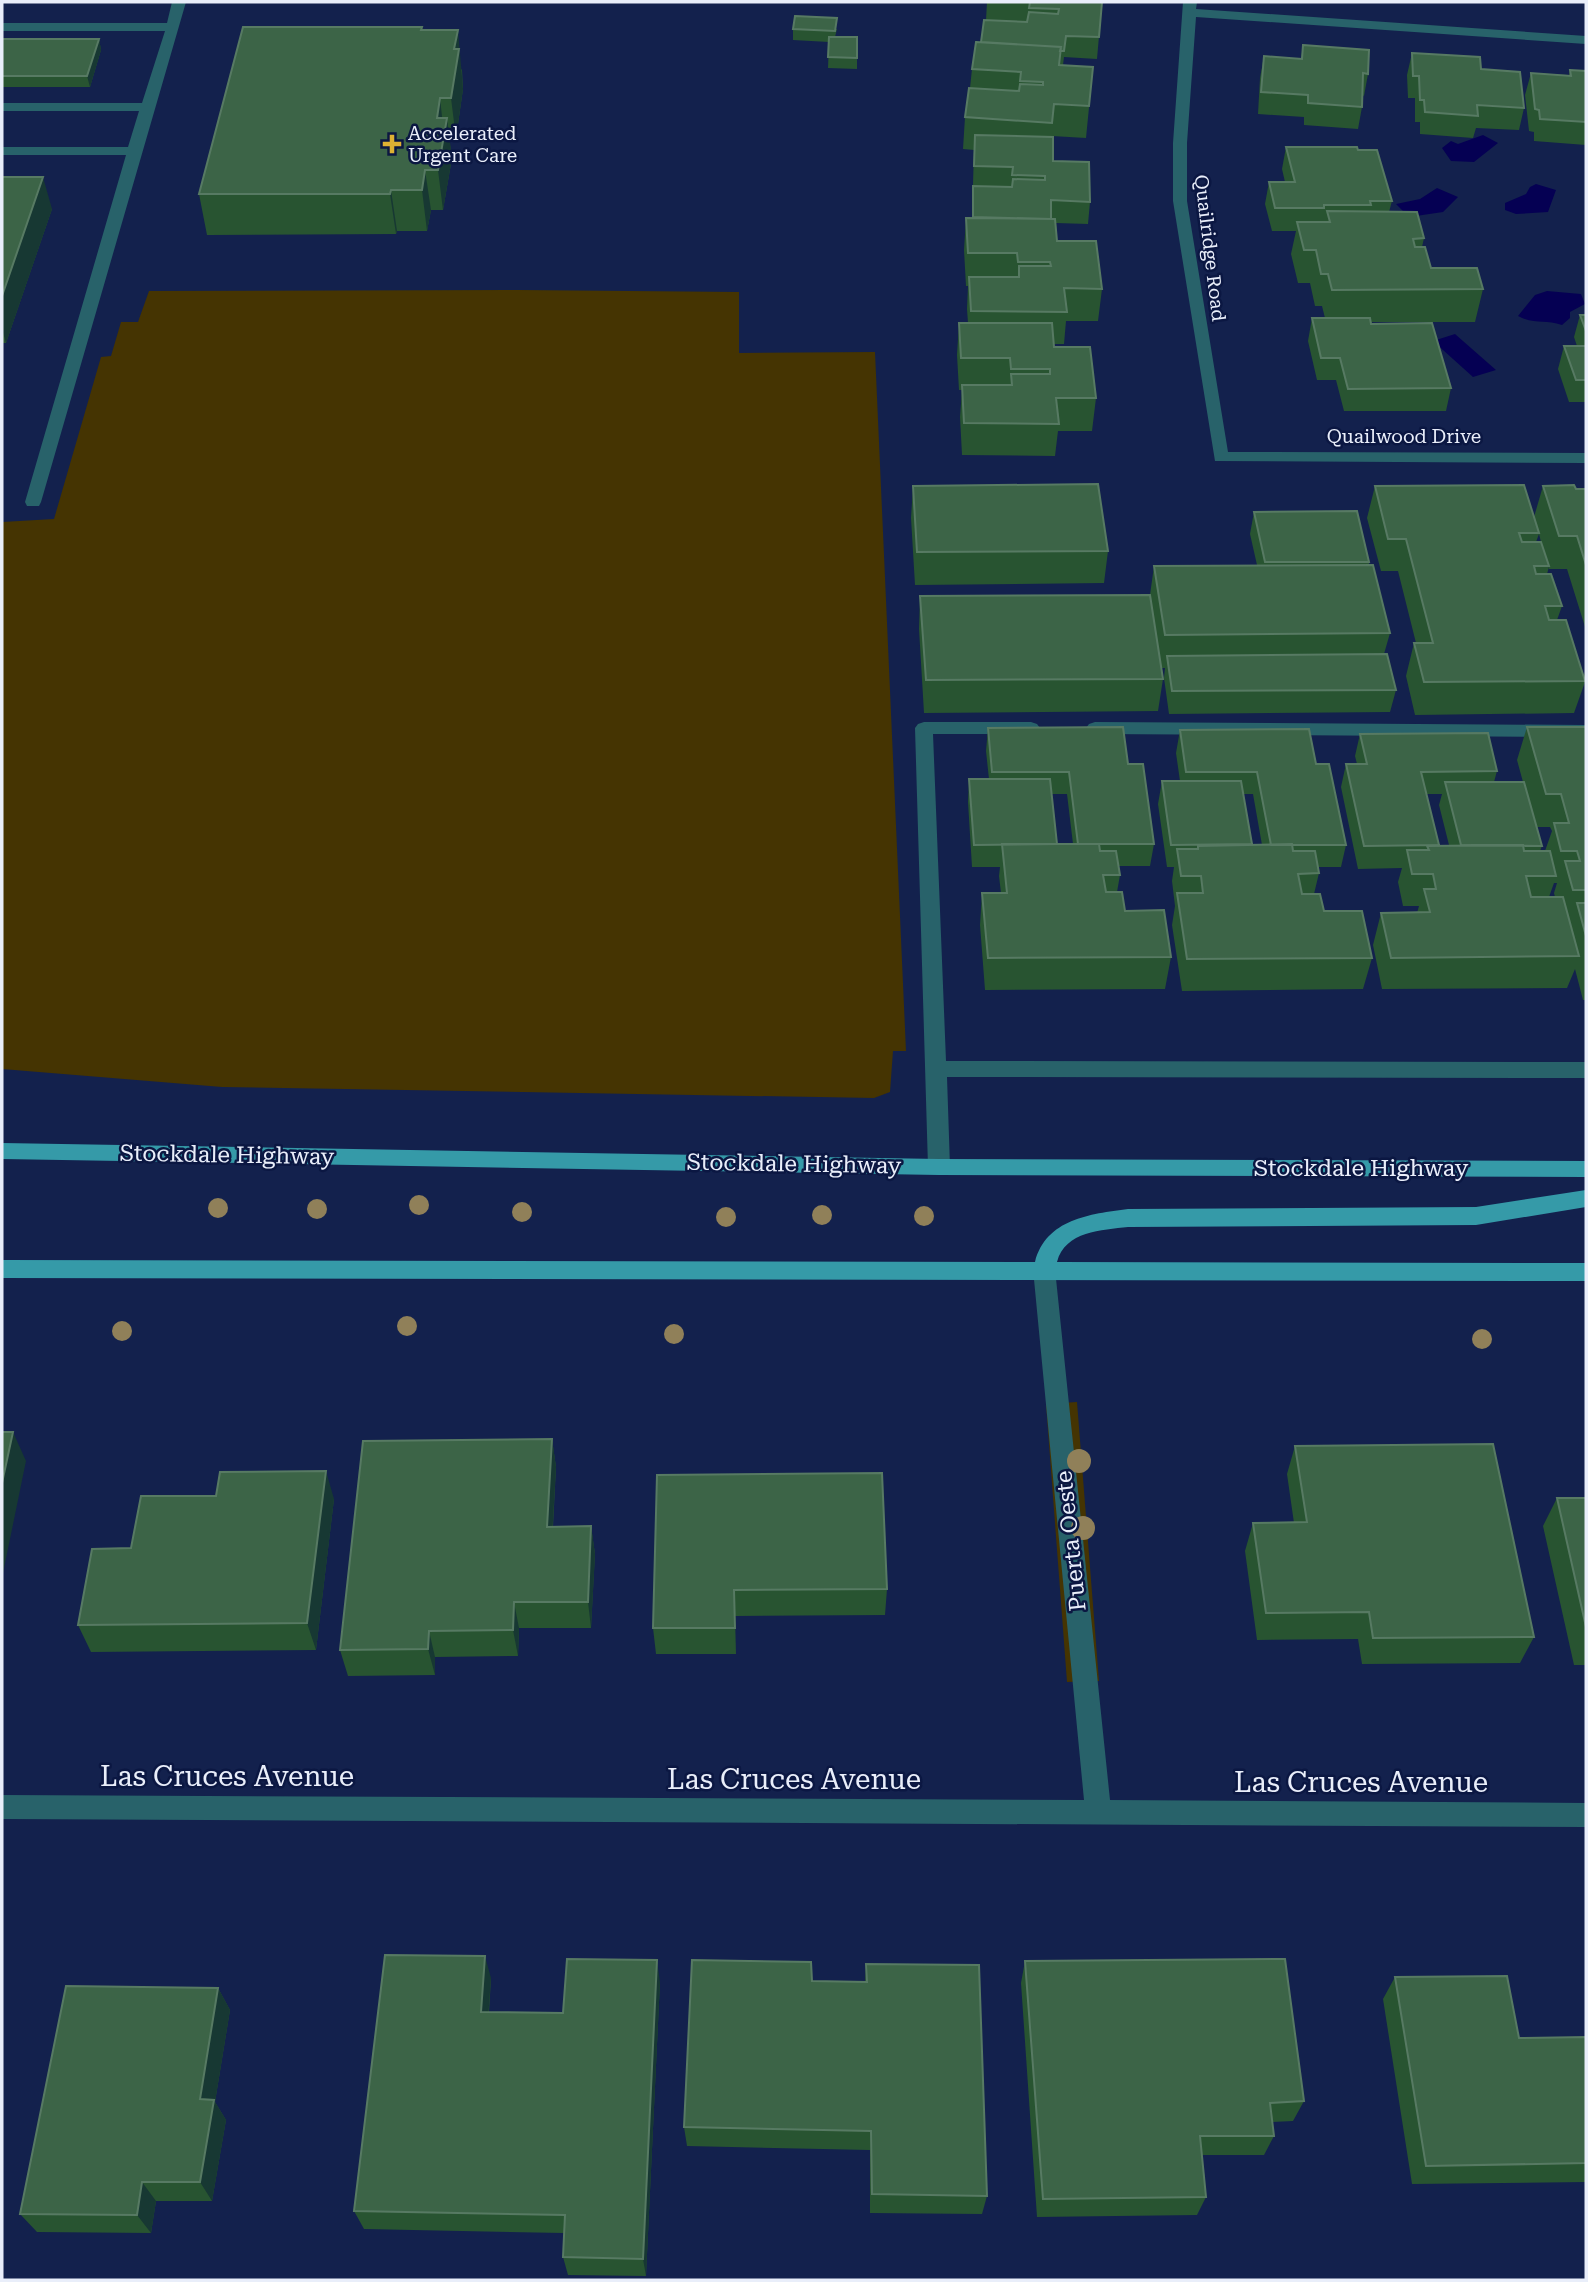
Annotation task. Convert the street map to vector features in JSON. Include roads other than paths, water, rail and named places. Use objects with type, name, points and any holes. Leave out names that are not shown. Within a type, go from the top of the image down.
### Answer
[{"type":"main road","name":"Stockdale Highway","points":[[2,1151],[939,1167],[1586,1169]]},
{"type":"main road","points":[[1044,1269],[1051,1248],[1068,1231],[1099,1221],[1128,1218],[1476,1216],[1586,1198]]},
{"type":"main road","points":[[2,1269],[1586,1272]]},
{"type":"street","points":[[33,502],[179,2]]},
{"type":"street","points":[[1189,8],[1586,40]]},
{"type":"street","name":"Quailridge Road","points":[[1189,8],[1180,143],[1180,201],[1221,457]]},
{"type":"street","points":[[2,27],[173,27]]},
{"type":"street","points":[[2,107],[147,107]]},
{"type":"street","points":[[2,151],[134,151]]},
{"type":"street","name":"Quailwood Drive","points":[[1221,457],[1586,458]]},
{"type":"street","points":[[939,1167],[924,728],[1048,728]]},
{"type":"street","points":[[1076,728],[1586,731]]},
{"type":"street","points":[[936,1069],[1586,1070]]},
{"type":"street","name":"Puerta Oeste","points":[[1044,1269],[1098,1812]]},
{"type":"street","name":"Las Cruces Avenue","points":[[2,1807],[1586,1815]]},
{"type":"place","name":"Accelerated Urgent Care","points":[[392,144]]}]
